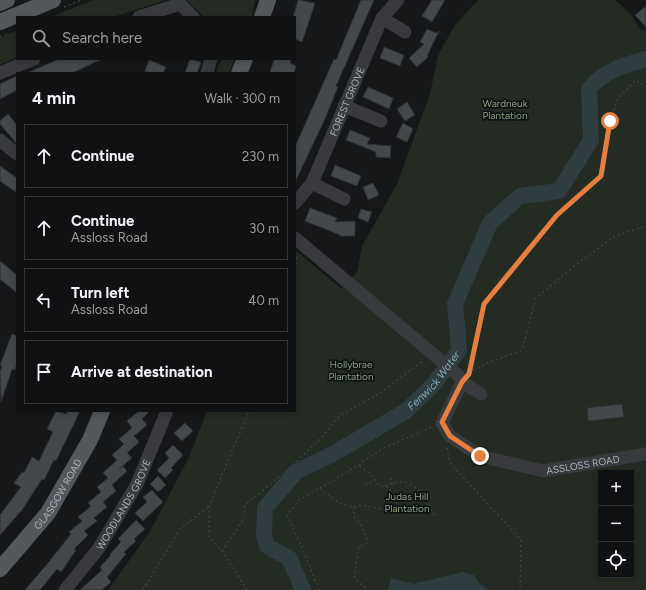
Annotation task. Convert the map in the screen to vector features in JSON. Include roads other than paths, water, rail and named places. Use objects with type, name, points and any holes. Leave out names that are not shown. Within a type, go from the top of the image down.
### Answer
[{"type":"main road","points":[[0,3],[7,0]]},
{"type":"main road","points":[[0,22],[53,0]]},
{"type":"main road","points":[[262,16],[268,0]]},
{"type":"main road","points":[[239,72],[245,60]]},
{"type":"main road","name":"GLASGOW ROAD","points":[[0,569],[48,514],[90,440],[102,412]]},
{"type":"street","name":"FOREST GROVE","points":[[296,202],[312,183],[382,18],[398,0]]},
{"type":"street","points":[[142,16],[180,4],[192,16]]},
{"type":"street","points":[[382,18],[404,32]]},
{"type":"street","points":[[0,73],[32,60]]},
{"type":"street","points":[[207,72],[211,60]]},
{"type":"street","points":[[344,106],[381,121]]},
{"type":"street","points":[[0,140],[16,153]]},
{"type":"street","points":[[312,183],[344,199]]},
{"type":"street","points":[[297,240],[460,379],[481,394]]},
{"type":"street","name":"ASSLOSS ROAD","points":[[460,379],[442,422],[450,436],[480,456],[543,471],[646,454]]},
{"type":"street","name":"WOODLANDS GROVE","points":[[66,590],[99,548],[137,484],[167,412]]},
{"type":"waterway","name":"Fenwick Water","points":[[303,590],[289,558],[267,546],[264,535],[265,508],[296,472],[331,455],[406,411],[434,384],[459,350],[455,304],[490,223],[520,196],[559,191],[591,140],[589,89],[608,73],[622,66],[646,59]]},
{"type":"park label","name":"Wardneuk Plantation","points":[[505,108]]},
{"type":"park label","name":"Hollybrae Plantation","points":[[351,370]]},
{"type":"park label","name":"Judas Hill Plantation","points":[[407,502]]}]
